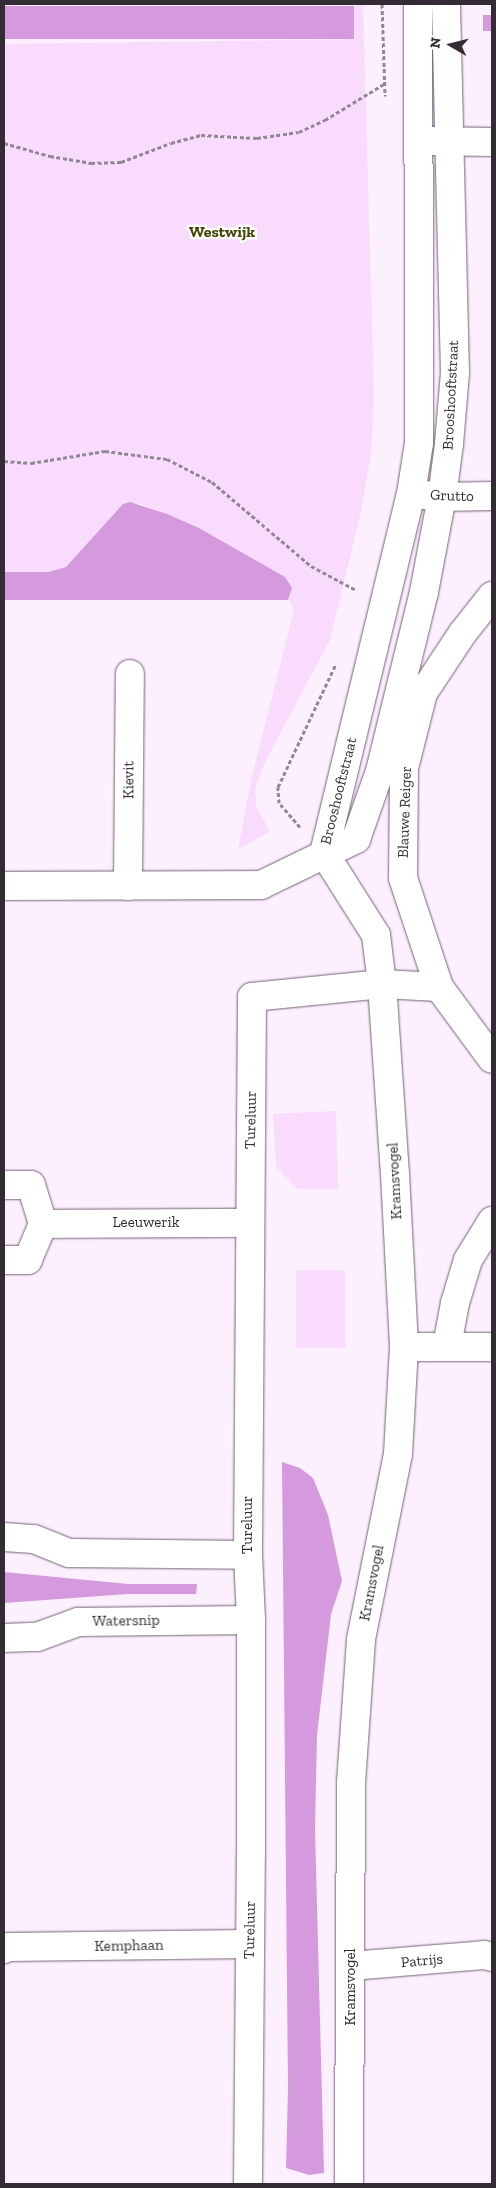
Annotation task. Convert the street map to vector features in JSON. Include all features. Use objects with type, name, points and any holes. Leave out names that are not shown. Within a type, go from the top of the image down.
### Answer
[{"type":"street","name":"Brooshooftstraat","points":[[324,853],[412,494],[418,443],[418,4]]},
{"type":"street","name":"Brooshooftstraat","points":[[324,853],[356,839],[380,771],[424,592],[442,497],[455,373],[446,4]]},
{"type":"street","points":[[419,141],[492,142]]},
{"type":"street","name":"Grutto","points":[[412,494],[442,497],[492,496]]},
{"type":"street","name":"Blauwe Reiger","points":[[492,596],[462,634],[423,693],[404,768],[403,878],[439,987],[492,1059]]},
{"type":"street","name":"Kievit","points":[[128,886],[130,674]]},
{"type":"street","points":[[4,886],[261,885],[324,853],[376,935],[382,984],[439,987]]},
{"type":"street","name":"Tureluur","points":[[248,2184],[251,1620],[248,1555],[252,997],[382,984]]},
{"type":"street","name":"Kramsvogel","points":[[349,2184],[351,1782],[361,1640],[398,1454],[404,1347],[382,984]]},
{"type":"street","points":[[4,1184],[31,1185],[43,1224],[28,1260],[4,1260]]},
{"type":"street","points":[[446,1346],[455,1303],[468,1260],[492,1221]]},
{"type":"street","name":"Leeuwerik","points":[[43,1224],[250,1223]]},
{"type":"street","points":[[404,1347],[492,1347]]},
{"type":"street","points":[[4,1537],[34,1539],[69,1553],[248,1555]]},
{"type":"street","name":"Watersnip","points":[[4,1638],[37,1637],[78,1622],[251,1620]]},
{"type":"street","name":"Kemphaan","points":[[5,1947],[249,1944]]},
{"type":"street","name":"Patrijs","points":[[351,1966],[484,1955],[492,1957]]},
{"type":"path","points":[[4,143],[50,156],[91,163],[121,162],[171,142],[201,135],[256,138],[298,132],[325,120],[384,84]]},
{"type":"path","points":[[4,461],[31,463],[105,451],[167,459],[212,482],[311,566],[361,592]]},
{"type":"path","points":[[324,853],[279,803],[278,787],[339,657]]},
{"type":"shaded area","points":[[363,4],[374,393],[371,455],[361,511],[330,640],[264,764],[255,790],[256,807],[270,831],[238,850],[252,776],[294,609],[288,600],[292,588],[199,528],[138,503],[66,567],[48,572],[4,572],[4,44],[354,39],[354,6]]},
{"type":"shaded area","points":[[4,6],[354,6],[354,39],[4,39]]},
{"type":"shaded area","points":[[483,15],[492,15],[492,31],[483,31]]},
{"type":"shaded area","points":[[130,502],[167,514],[199,528],[285,577],[292,588],[288,600],[4,600],[4,572],[48,572],[66,567],[123,504]]},
{"type":"shaded area","points":[[336,1111],[338,1189],[298,1189],[276,1167],[273,1114]]},
{"type":"shaded area","points":[[296,1270],[345,1270],[345,1348],[296,1348]]},
{"type":"shaded area","points":[[282,1462],[300,1468],[313,1478],[328,1515],[342,1581],[331,1614],[317,1735],[315,1829],[324,2173],[309,2175],[286,2168],[288,2089]]},
{"type":"shaded area","points":[[4,1572],[128,1584],[197,1584],[196,1594],[128,1594],[4,1603]]},
{"type":"district","name":"Westwijk","points":[[222,232]]}]
